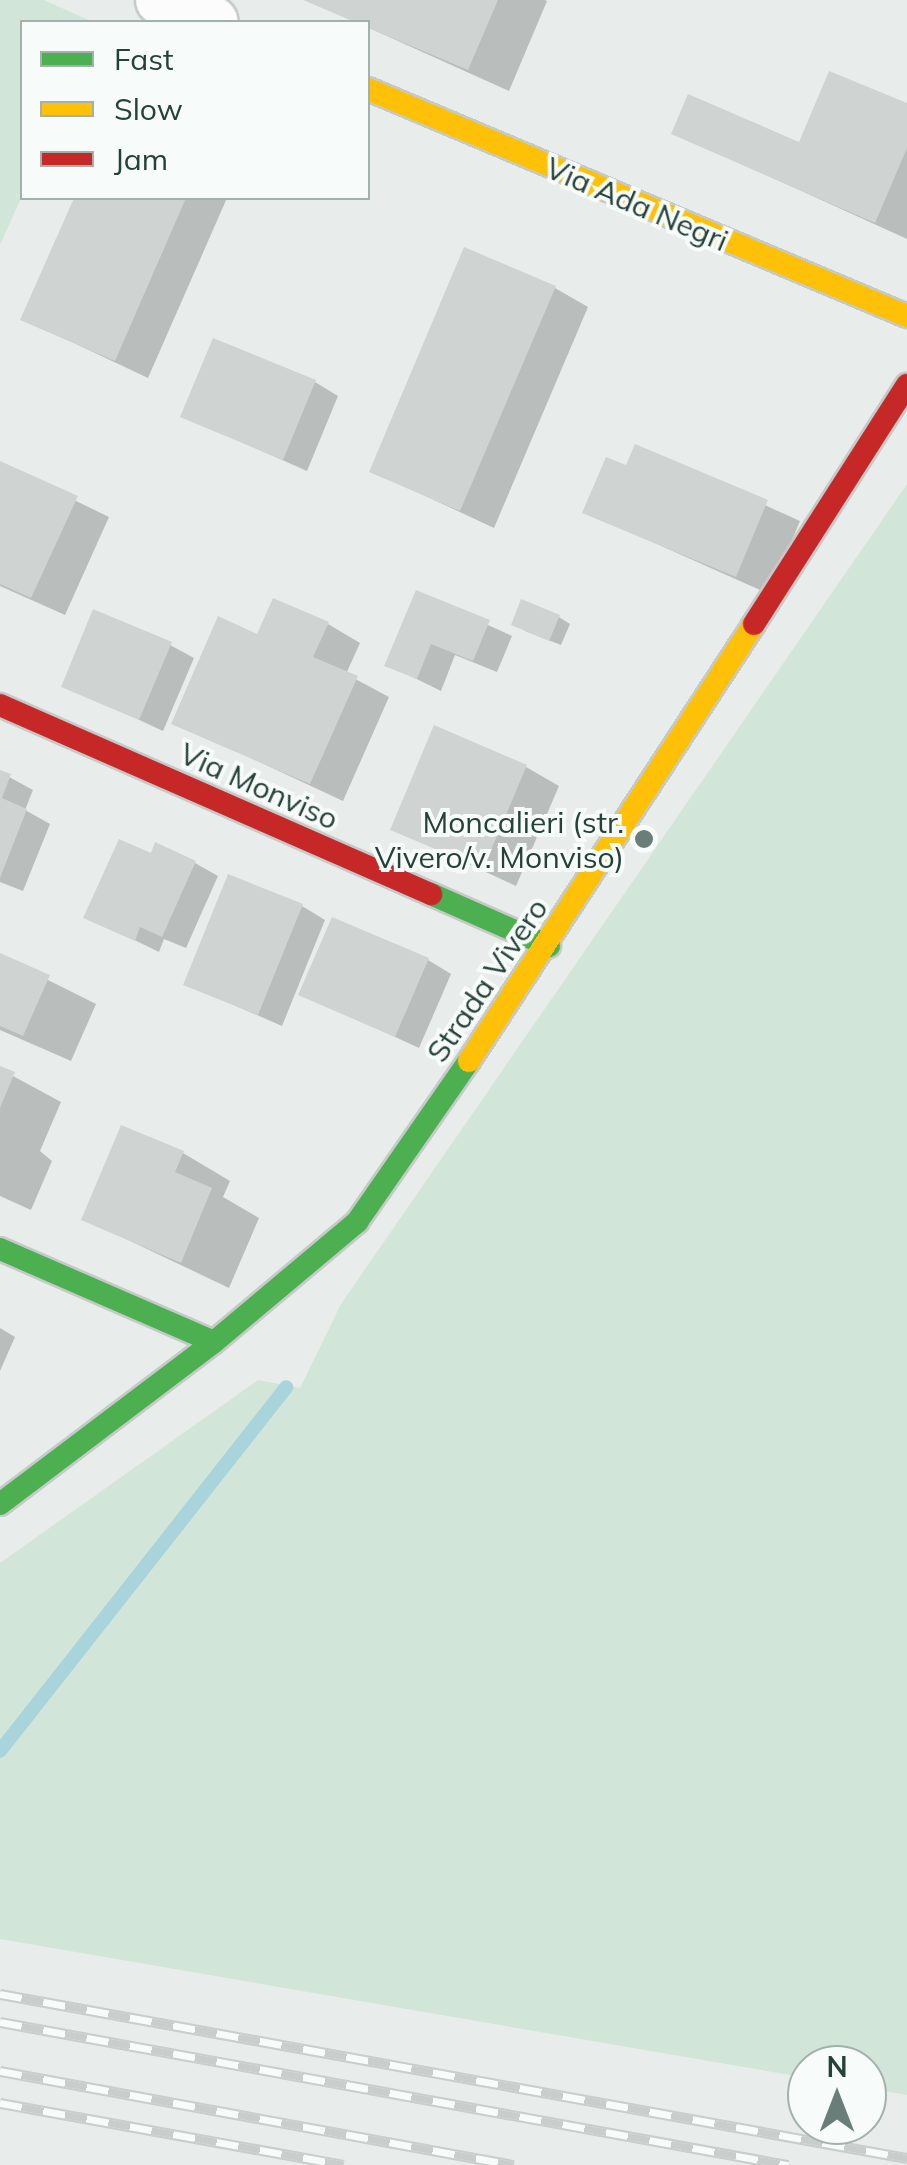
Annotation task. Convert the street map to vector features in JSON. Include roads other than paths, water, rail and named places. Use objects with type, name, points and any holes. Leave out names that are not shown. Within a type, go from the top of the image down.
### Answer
[{"type":"street","points":[[160,0],[208,20]]},
{"type":"street","name":"Via Ada Negri","points":[[370,90],[907,316]]},
{"type":"street","name":"Strada Vivero","points":[[0,1504],[214,1342],[357,1222],[549,946],[907,385]]},
{"type":"street","name":"Via Monviso","points":[[0,705],[549,946]]},
{"type":"street","points":[[0,1249],[214,1342]]},
{"type":"waterway","points":[[0,1751],[286,1387]]},
{"type":"railway","points":[[0,1994],[907,2158]]},
{"type":"railway","points":[[0,2022],[788,2165]]},
{"type":"railway","points":[[0,2071],[513,2165]]},
{"type":"railway","points":[[0,2103],[343,2165]]},
{"type":"place","name":"Moncalieri (str. Vivero/v. Monviso)","points":[[644,839]]}]
